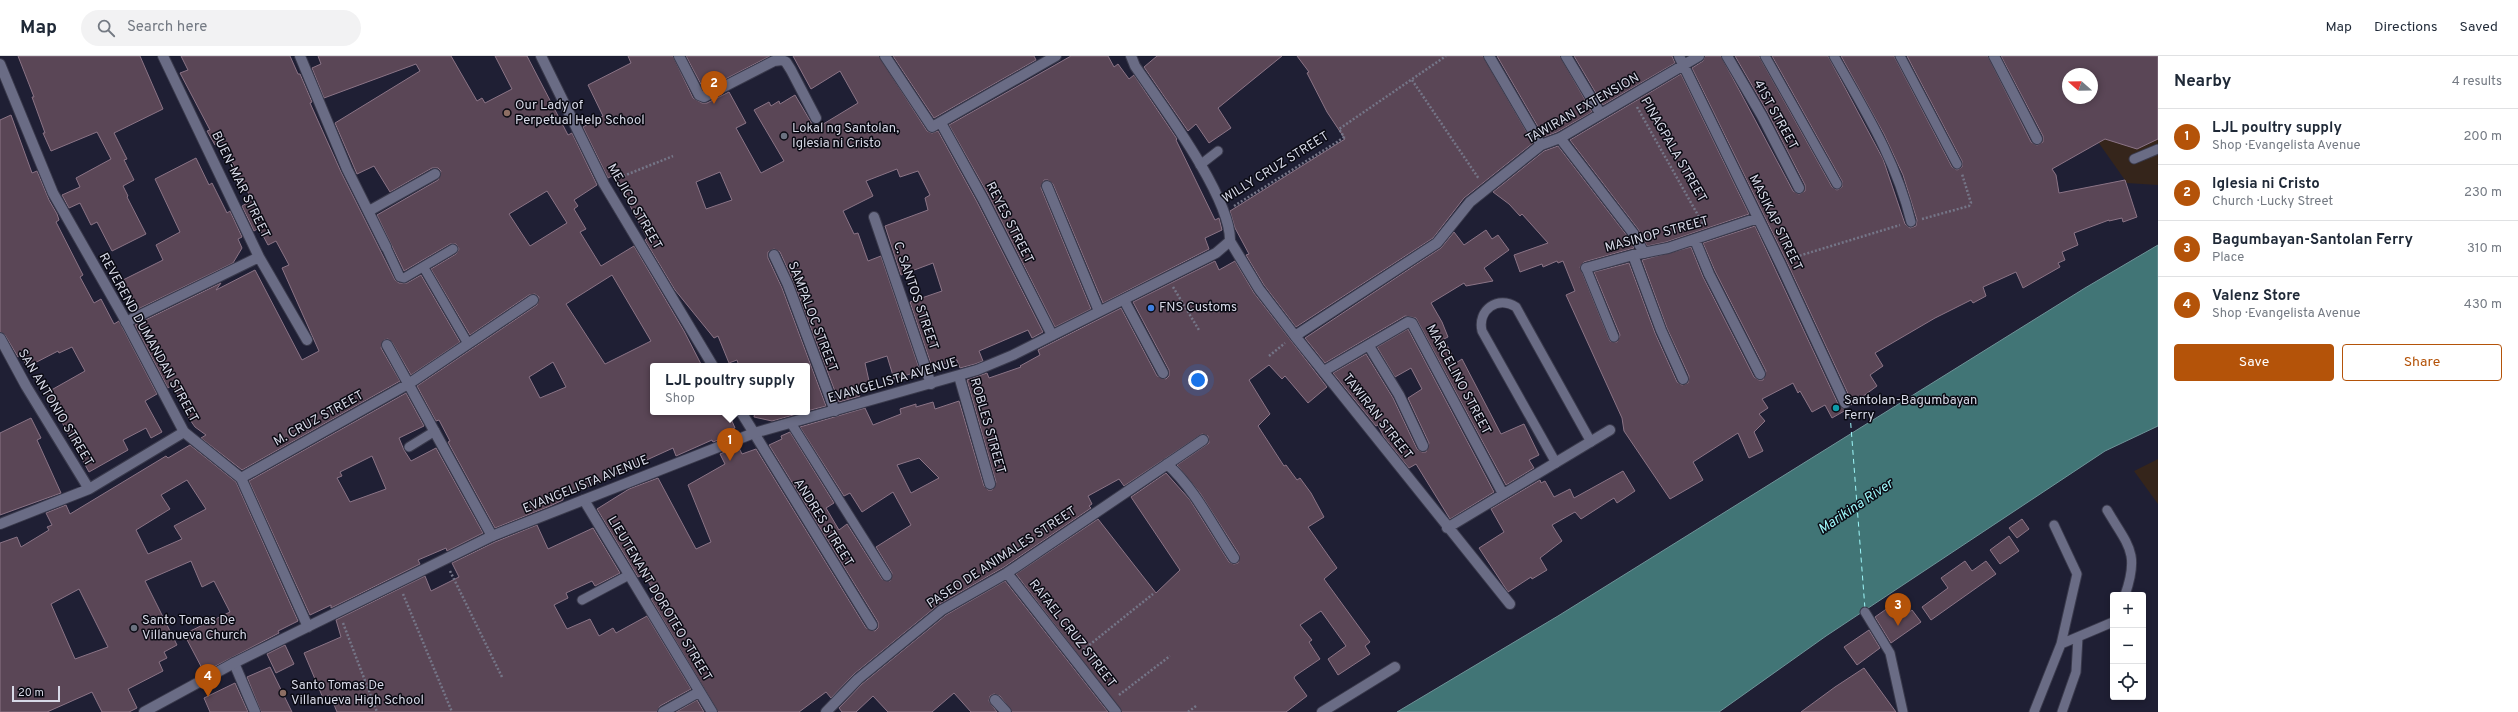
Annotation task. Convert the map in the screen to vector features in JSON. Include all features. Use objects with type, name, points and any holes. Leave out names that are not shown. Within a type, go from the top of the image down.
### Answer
[{"type":"street","name":"BUEN-MAR STREET","points":[[126,322],[259,257],[163,56]]},
{"type":"street","points":[[300,56],[347,169],[386,247]]},
{"type":"street","name":"MEJICO STREET","points":[[541,56],[604,184],[711,363]]},
{"type":"street","points":[[679,56],[699,95],[704,97],[774,61],[782,60],[786,62],[791,70],[816,118]]},
{"type":"street","points":[[885,56],[930,127],[941,123],[1000,86],[1056,56]]},
{"type":"street","points":[[1131,56],[1135,66],[1200,165],[1223,213],[1230,232],[1230,241]]},
{"type":"street","points":[[1489,56],[1542,145]]},
{"type":"street","points":[[1566,56],[1600,113]]},
{"type":"street","name":"MASIKAP STREET","points":[[1679,56],[1780,262],[1845,403]]},
{"type":"street","name":"TAWIRAN EXTENSION","points":[[1295,336],[1437,243],[1470,202],[1542,145],[1560,138],[1600,113],[1699,56]]},
{"type":"street","name":"41ST STREET","points":[[1727,56],[1762,116],[1799,188]]},
{"type":"street","points":[[1994,56],[2037,139]]},
{"type":"street","name":"REVEREND DUMANDAN STREET","points":[[0,64],[53,193],[126,322],[184,432],[241,478],[308,626]]},
{"type":"street","name":"REYES STREET","points":[[941,123],[983,199],[1052,335]]},
{"type":"street","points":[[1560,138],[1633,233],[1644,253]]},
{"type":"street","points":[[369,211],[435,174]]},
{"type":"street","points":[[1047,186],[1100,311]]},
{"type":"street","name":"C. SANTOS STREET","points":[[874,217],[931,384]]},
{"type":"street","name":"MASINOP STREET","points":[[1586,268],[1695,240],[1758,218]]},
{"type":"street","points":[[1695,240],[1710,274],[1760,374]]},
{"type":"street","name":"EVANGELISTA AVENUE","points":[[144,712],[234,663],[339,612],[397,581],[492,536],[754,433],[960,376],[1013,355],[1167,279],[1216,253],[1230,241]]},
{"type":"street","name":"TAWIRAN STREET","points":[[1230,241],[1259,289],[1295,336],[1447,528],[1510,604]]},
{"type":"street","name":"SAMPALOC STREET","points":[[774,255],[788,285],[835,411]]},
{"type":"street","points":[[1633,255],[1661,330],[1684,379]]},
{"type":"street","points":[[259,257],[306,340]]},
{"type":"street","name":"M. CRUZ STREET","points":[[241,478],[410,384],[467,342],[533,300]]},
{"type":"street","points":[[1124,300],[1163,373]]},
{"type":"street","name":"MARCELINO STREET","points":[[1324,371],[1408,322],[1412,323],[1503,494]]},
{"type":"street","name":"SAN ANTONIO STREET","points":[[0,338],[26,386],[89,490]]},
{"type":"street","points":[[387,345],[410,384],[492,536]]},
{"type":"street","points":[[1369,346],[1399,395],[1423,446]]},
{"type":"street","name":"ROBLES STREET","points":[[960,376],[990,484]]},
{"type":"street","points":[[743,415],[754,433]]},
{"type":"street","points":[[1447,528],[1610,430]]},
{"type":"street","points":[[0,524],[89,490],[184,432]]},
{"type":"street","name":"ANDRES STREET","points":[[754,433],[872,625]]},
{"type":"street","name":"PASEO DE ANIMALES STREET","points":[[826,712],[858,679],[942,610],[1007,573],[1203,440]]},
{"type":"street","points":[[1167,464],[1189,490],[1234,558]]},
{"type":"street","name":"LIEUTENANT DOROTEO STREET","points":[[584,500],[712,712]]},
{"type":"street","name":"RAFAEL CRUZ STREET","points":[[1007,573],[1116,712]]},
{"type":"street","points":[[234,663],[255,712]]},
{"type":"street","points":[[1322,712],[1394,667]]},
{"type":"street","points":[[663,712],[699,692]]},
{"type":"street","points":[[995,700],[1006,712]]},
{"type":"lane","points":[[1765,56],[1837,184]]},
{"type":"lane","points":[[1834,56],[1862,102],[1897,175],[1911,222]]},
{"type":"lane","points":[[1900,56],[1957,164]]},
{"type":"lane","points":[[2134,159],[2158,149]]},
{"type":"lane","points":[[1200,165],[1218,151]]},
{"type":"lane","points":[[386,247],[400,277],[404,278],[424,268],[453,249]]},
{"type":"lane","points":[[424,268],[467,342]]},
{"type":"lane","points":[[1586,268],[1614,337]]},
{"type":"lane","points":[[1556,463],[1482,331],[1480,322],[1483,314],[1489,308],[1500,302],[1508,302],[1516,307],[1591,442]]},
{"type":"lane","points":[[791,423],[887,576]]},
{"type":"lane","points":[[409,447],[435,431]]},
{"type":"lane","points":[[2107,510],[2131,551],[2132,574],[2126,592]]},
{"type":"lane","points":[[2034,712],[2062,644],[2077,574],[2054,525]]},
{"type":"lane","points":[[582,600],[629,575]]},
{"type":"lane","points":[[1865,612],[1890,652],[1903,712]]},
{"type":"lane","points":[[2062,644],[2110,623]]},
{"type":"lane","points":[[2062,712],[2076,672],[2078,637]]},
{"type":"path","name":"WILLY CRUZ STREET","points":[[1223,213],[1337,142],[1344,137],[1339,129],[1446,56]]},
{"type":"path","points":[[1412,80],[1468,165],[1487,189]]},
{"type":"path","name":"PINAGPALA STREET","points":[[1631,96],[1710,235]]},
{"type":"path","points":[[604,184],[673,156]]},
{"type":"path","points":[[1780,262],[1971,204],[1967,184],[1957,164]]},
{"type":"path","points":[[1167,279],[1199,330]]},
{"type":"path","points":[[1269,356],[1295,336]]},
{"type":"path","points":[[444,558],[502,677]]},
{"type":"path","points":[[397,581],[452,712]]},
{"type":"path","points":[[1073,658],[1153,594]]},
{"type":"path","points":[[339,612],[378,712]]},
{"type":"path","points":[[1109,702],[1170,656]]},
{"type":"path","points":[[1188,712],[1196,706]]},
{"type":"shaded area","points":[[2158,56],[2158,185],[2127,183],[2071,104],[2098,104],[2098,68],[2062,68],[2062,91],[2039,58]]},
{"type":"shaded area","points":[[2158,459],[2158,504],[2134,471]]},
{"type":"water","name":"Marikina River","points":[[2158,245],[2158,426],[2105,451],[1826,636],[1719,712],[1397,712],[1558,616],[2085,288]]},
{"type":"building","points":[[18,56],[140,56],[163,109],[114,133],[127,159],[124,160],[134,180],[123,186],[146,234],[112,251],[97,222],[91,225],[80,203],[69,208],[62,195],[80,187],[76,178],[111,159],[97,132],[51,151],[43,133],[45,133],[32,97],[34,97]]},
{"type":"building","points":[[181,56],[290,56],[298,74],[300,74],[312,102],[310,103],[341,172],[395,280],[399,283],[407,283],[421,275],[460,342],[411,375],[392,342],[388,339],[384,340],[381,348],[400,381],[242,470],[201,438],[206,435],[195,427],[186,414],[188,413],[172,385],[168,388],[135,325],[221,283],[216,290],[255,270],[302,360],[319,351],[282,268],[289,265],[276,241],[268,245],[259,228],[254,231],[242,206],[252,200],[222,142],[215,145],[207,131],[210,130],[180,73],[188,70]]},
{"type":"building","points":[[318,56],[451,56],[477,101],[482,98],[485,103],[512,89],[495,56],[527,56],[568,135],[572,133],[597,185],[574,200],[578,206],[574,209],[586,229],[580,232],[601,266],[634,246],[684,331],[700,363],[650,363],[650,415],[729,415],[735,428],[732,429],[734,434],[713,442],[712,440],[676,456],[673,448],[563,498],[563,500],[550,506],[495,528],[448,442],[450,441],[439,420],[436,421],[417,386],[537,305],[539,297],[535,294],[529,295],[470,335],[431,269],[456,254],[459,249],[456,244],[450,244],[404,271],[377,215],[438,180],[441,171],[438,168],[432,168],[390,192],[374,166],[357,174],[335,123],[420,71],[416,64],[324,98],[312,68],[321,64]],"holes":[[[547,191],[567,223],[530,246],[509,214]],[[612,275],[651,341],[605,364],[566,304]],[[553,362],[566,387],[540,398],[529,377]]]},
{"type":"building","points":[[628,56],[673,56],[693,98],[702,103],[707,103],[729,92],[746,123],[736,128],[761,173],[784,161],[754,110],[769,102],[771,106],[779,101],[780,104],[795,95],[815,129],[858,103],[840,71],[811,89],[793,56],[879,56],[927,131],[932,133],[938,131],[977,202],[1043,332],[1032,338],[1028,330],[979,351],[983,361],[975,364],[960,368],[957,360],[932,367],[910,302],[942,291],[933,263],[901,275],[885,226],[928,210],[925,198],[930,195],[918,171],[900,177],[897,169],[866,181],[873,196],[843,211],[854,234],[858,233],[868,261],[881,256],[920,371],[894,379],[887,356],[865,363],[871,390],[858,393],[860,396],[839,402],[794,283],[780,252],[774,249],[768,252],[768,258],[782,288],[810,363],[738,363],[737,360],[729,363],[718,336],[714,338],[675,290],[645,240],[647,238],[614,175],[608,178],[583,127],[603,116],[588,85],[631,63]],"holes":[[[720,172],[732,200],[706,209],[696,182]]]},
{"type":"building","points":[[686,56],[770,56],[704,90]]},
{"type":"building","points":[[893,56],[1034,56],[1036,60],[934,118]]},
{"type":"building","points":[[1071,56],[1108,56],[1114,67],[1118,64],[1129,79],[1134,75],[1177,139],[1176,140],[1215,220],[1219,218],[1222,230],[1205,238],[1209,249],[1103,303],[1053,184],[1048,180],[1044,180],[1041,188],[1091,309],[1055,327],[989,196],[949,125]]},
{"type":"building","points":[[1157,56],[1282,56],[1218,108],[1231,128],[1209,143],[1196,124],[1188,131],[1144,67]]},
{"type":"building","points":[[1297,56],[1483,56],[1533,143],[1464,198],[1433,238],[1296,327],[1264,285],[1246,255],[1249,254],[1235,228],[1230,211],[1345,139],[1327,112],[1307,73],[1309,72]]},
{"type":"building","points":[[1497,56],[1560,56],[1592,112],[1557,132],[1544,137]]},
{"type":"building","points":[[1574,56],[1672,56],[1675,63],[1603,105]]},
{"type":"building","points":[[1705,56],[1721,56],[1793,191],[1799,194],[1805,191],[1805,185],[1768,113],[1735,56],[1759,56],[1832,187],[1837,190],[1842,187],[1842,181],[1772,56],[1828,56],[1883,159],[1905,224],[1910,228],[1916,226],[1917,220],[1903,175],[1884,134],[1841,56],[1894,56],[1952,167],[1957,170],[1962,167],[1962,161],[1907,56],[1988,56],[2031,142],[2037,145],[2043,142],[2043,136],[2001,56],[2158,56],[2158,139],[2137,149],[2105,139],[2052,169],[2056,175],[2059,193],[2125,180],[2137,217],[2123,222],[2122,218],[2109,220],[2074,233],[2078,245],[2062,252],[2065,260],[2058,263],[2060,267],[2023,288],[2016,272],[1983,287],[1986,296],[1973,303],[1971,300],[1935,318],[1875,353],[1883,366],[1870,375],[1877,386],[1851,405],[1851,400],[1786,260],[1692,68],[1703,61]]},
{"type":"building","points":[[1681,74],[1749,214],[1666,242],[1647,246],[1638,229],[1570,140]]},
{"type":"building","points":[[11,115],[32,173],[37,171],[49,200],[57,214],[59,220],[56,222],[83,275],[80,277],[94,303],[101,299],[114,324],[119,321],[157,394],[145,401],[162,432],[151,438],[146,428],[123,440],[128,450],[89,472],[46,393],[85,371],[72,347],[59,353],[58,351],[27,367],[21,355],[18,357],[5,335],[0,332],[0,120]]},
{"type":"building","points":[[1558,146],[1628,237],[1634,248],[1584,262],[1580,267],[1610,341],[1617,342],[1620,335],[1594,272],[1629,263],[1655,333],[1677,382],[1682,385],[1688,383],[1689,376],[1667,328],[1642,260],[1691,247],[1703,277],[1754,377],[1759,380],[1763,380],[1766,371],[1715,271],[1703,243],[1755,226],[1839,406],[1846,410],[1832,418],[1825,405],[1812,412],[1800,391],[1798,393],[1793,383],[1762,399],[1768,408],[1759,414],[1765,421],[1754,432],[1763,451],[1749,458],[1738,433],[1693,462],[1703,480],[1670,499],[1624,431],[1622,418],[1566,295],[1575,291],[1563,261],[1558,263],[1557,261],[1543,267],[1542,264],[1520,272],[1514,255],[1548,243],[1522,214],[1520,216],[1509,204],[1493,192],[1544,151]]},
{"type":"building","points":[[196,158],[209,185],[212,183],[227,213],[230,211],[242,237],[238,239],[242,248],[233,263],[136,310],[121,281],[163,260],[156,245],[180,232],[155,179]]},
{"type":"building","points":[[1486,230],[1492,239],[1498,235],[1509,250],[1484,268],[1493,281],[1466,286],[1464,283],[1431,303],[1442,322],[1448,337],[1444,339],[1456,363],[1462,359],[1501,434],[1524,424],[1539,455],[1529,460],[1534,468],[1506,485],[1416,318],[1405,316],[1325,363],[1305,338],[1441,248],[1454,232],[1464,245]]},
{"type":"building","points":[[1215,261],[1219,270],[1235,261],[1254,293],[1327,387],[1308,403],[1285,376],[1282,379],[1269,365],[1249,380],[1270,414],[1258,426],[1284,466],[1286,465],[1297,480],[1300,478],[1311,493],[1324,517],[1308,527],[1337,568],[1324,579],[1370,642],[1365,646],[1370,654],[1338,675],[1328,659],[1346,646],[1321,611],[1300,625],[1312,640],[1309,642],[1320,659],[1295,676],[1294,678],[1307,696],[1286,712],[1122,712],[1016,574],[1098,519],[1156,593],[1180,570],[1131,497],[1166,473],[1190,500],[1229,562],[1234,564],[1238,563],[1239,554],[1200,493],[1177,465],[1209,443],[1208,436],[1202,434],[1124,486],[1119,479],[1088,496],[1092,504],[1089,506],[1091,508],[1004,567],[938,605],[854,674],[831,698],[826,692],[799,712],[718,712],[651,599],[656,596],[644,574],[638,577],[597,509],[629,489],[658,478],[696,549],[711,542],[688,485],[725,464],[720,454],[738,446],[742,454],[756,449],[866,628],[875,631],[878,628],[878,622],[769,445],[782,439],[781,436],[790,432],[834,503],[826,508],[839,530],[847,524],[882,579],[890,581],[892,573],[876,547],[911,525],[893,492],[862,512],[850,493],[844,496],[800,427],[865,408],[873,425],[901,414],[900,409],[916,404],[916,407],[933,402],[935,409],[959,401],[984,486],[988,490],[992,490],[996,482],[967,380],[987,373],[989,378],[1021,367],[1020,366],[1040,355],[1038,350],[1121,308],[1157,376],[1166,379],[1169,376],[1169,370],[1133,302]],"holes":[[[919,458],[939,478],[911,493],[897,465]]]},
{"type":"building","points":[[1408,329],[1494,492],[1450,519],[1416,464],[1409,468],[1384,437],[1378,425],[1376,426],[1333,373],[1366,354],[1393,398],[1417,449],[1422,452],[1426,452],[1429,443],[1408,398],[1422,389],[1411,368],[1395,377],[1377,347]]},
{"type":"building","points":[[810,363],[826,406],[810,410]]},
{"type":"building","points":[[406,393],[424,426],[399,438],[404,450],[411,461],[436,448],[483,533],[447,551],[446,548],[418,560],[420,564],[331,608],[331,605],[310,615],[249,481]],"holes":[[[372,456],[386,489],[350,502],[337,478],[342,476],[340,472]]]},
{"type":"building","points":[[754,415],[793,415],[772,421],[754,417]]},
{"type":"building","points":[[31,418],[41,438],[37,440],[61,493],[0,515],[0,433]]},
{"type":"building","points":[[190,445],[236,482],[298,621],[278,631],[279,633],[204,672],[184,634],[230,612],[214,581],[202,587],[191,561],[145,581],[177,645],[164,652],[167,658],[159,662],[163,671],[128,689],[137,708],[129,712],[102,712],[92,692],[47,712],[0,712],[0,543],[17,537],[21,547],[49,530],[47,527],[52,525],[46,513],[66,505],[70,514],[166,456],[168,458]],"holes":[[[187,480],[206,509],[174,526],[182,539],[148,554],[136,530],[170,509],[161,495]],[[79,589],[108,647],[75,659],[51,604]]]},
{"type":"building","points":[[1623,471],[1635,491],[1617,503],[1614,498],[1581,519],[1575,512],[1552,525],[1562,541],[1540,558],[1547,570],[1532,579],[1531,577],[1508,592],[1479,548],[1504,532],[1491,509],[1540,480],[1541,483],[1545,481],[1554,497],[1570,489],[1574,498]]},
{"type":"building","points":[[2022,519],[2029,529],[2017,538],[2009,528]]},
{"type":"building","points":[[537,525],[548,549],[593,528],[620,573],[595,586],[592,581],[566,593],[568,598],[554,605],[567,629],[590,619],[599,636],[613,628],[616,633],[647,616],[691,689],[660,706],[657,712],[337,712],[330,695],[323,698],[304,653],[341,637],[336,620],[425,576],[431,591],[459,577],[452,563],[495,542]]},
{"type":"building","points":[[2009,536],[2019,551],[2000,564],[1990,550]]},
{"type":"building","points":[[1965,561],[1972,571],[1986,561],[1996,574],[1931,620],[1922,607],[1948,588],[1941,578]]},
{"type":"building","points":[[1005,581],[1108,712],[1012,712],[1000,696],[994,694],[990,696],[989,701],[997,712],[971,712],[954,693],[932,712],[888,712],[873,696],[856,712],[842,712],[839,708],[862,684],[946,615]]},
{"type":"building","points":[[1892,605],[1901,618],[1912,610],[1921,622],[1891,643],[1875,617]]},
{"type":"building","points":[[1869,630],[1880,648],[1857,665],[1844,647]]},
{"type":"building","points":[[285,645],[294,664],[276,673],[267,654]]},
{"type":"building","points":[[270,667],[292,712],[261,712],[247,677]]},
{"type":"building","points":[[1864,668],[1896,712],[1801,712],[1835,687]]},
{"type":"building","points":[[235,683],[248,712],[210,712],[204,698]]},
{"type":"building","points":[[697,700],[704,712],[676,712]]},
{"type":"ferry route","points":[[1850,414],[1865,609]]},
{"type":"place","name":"Iglesia ni Cristo","points":[[714,104]]},
{"type":"place","name":"Our Lady of Perpetual Help School","points":[[507,113]]},
{"type":"place","name":"Lokal ng Santolan, Iglesia ni Cristo","points":[[784,136]]},
{"type":"place","name":"FNS Customs","points":[[1151,308]]},
{"type":"place","name":"Santolan-Bagumbayan Ferry","points":[[1836,408]]},
{"type":"place","name":"LJL poultry supply","points":[[730,461]]},
{"type":"place","name":"Bagumbayan-Santolan Ferry","points":[[1898,626]]},
{"type":"place","name":"Santo Tomas De Villanueva Church","points":[[134,628]]},
{"type":"place","name":"Santo Tomas De Villanueva High School","points":[[283,693]]},
{"type":"place","name":"Valenz Store","points":[[208,697]]}]
